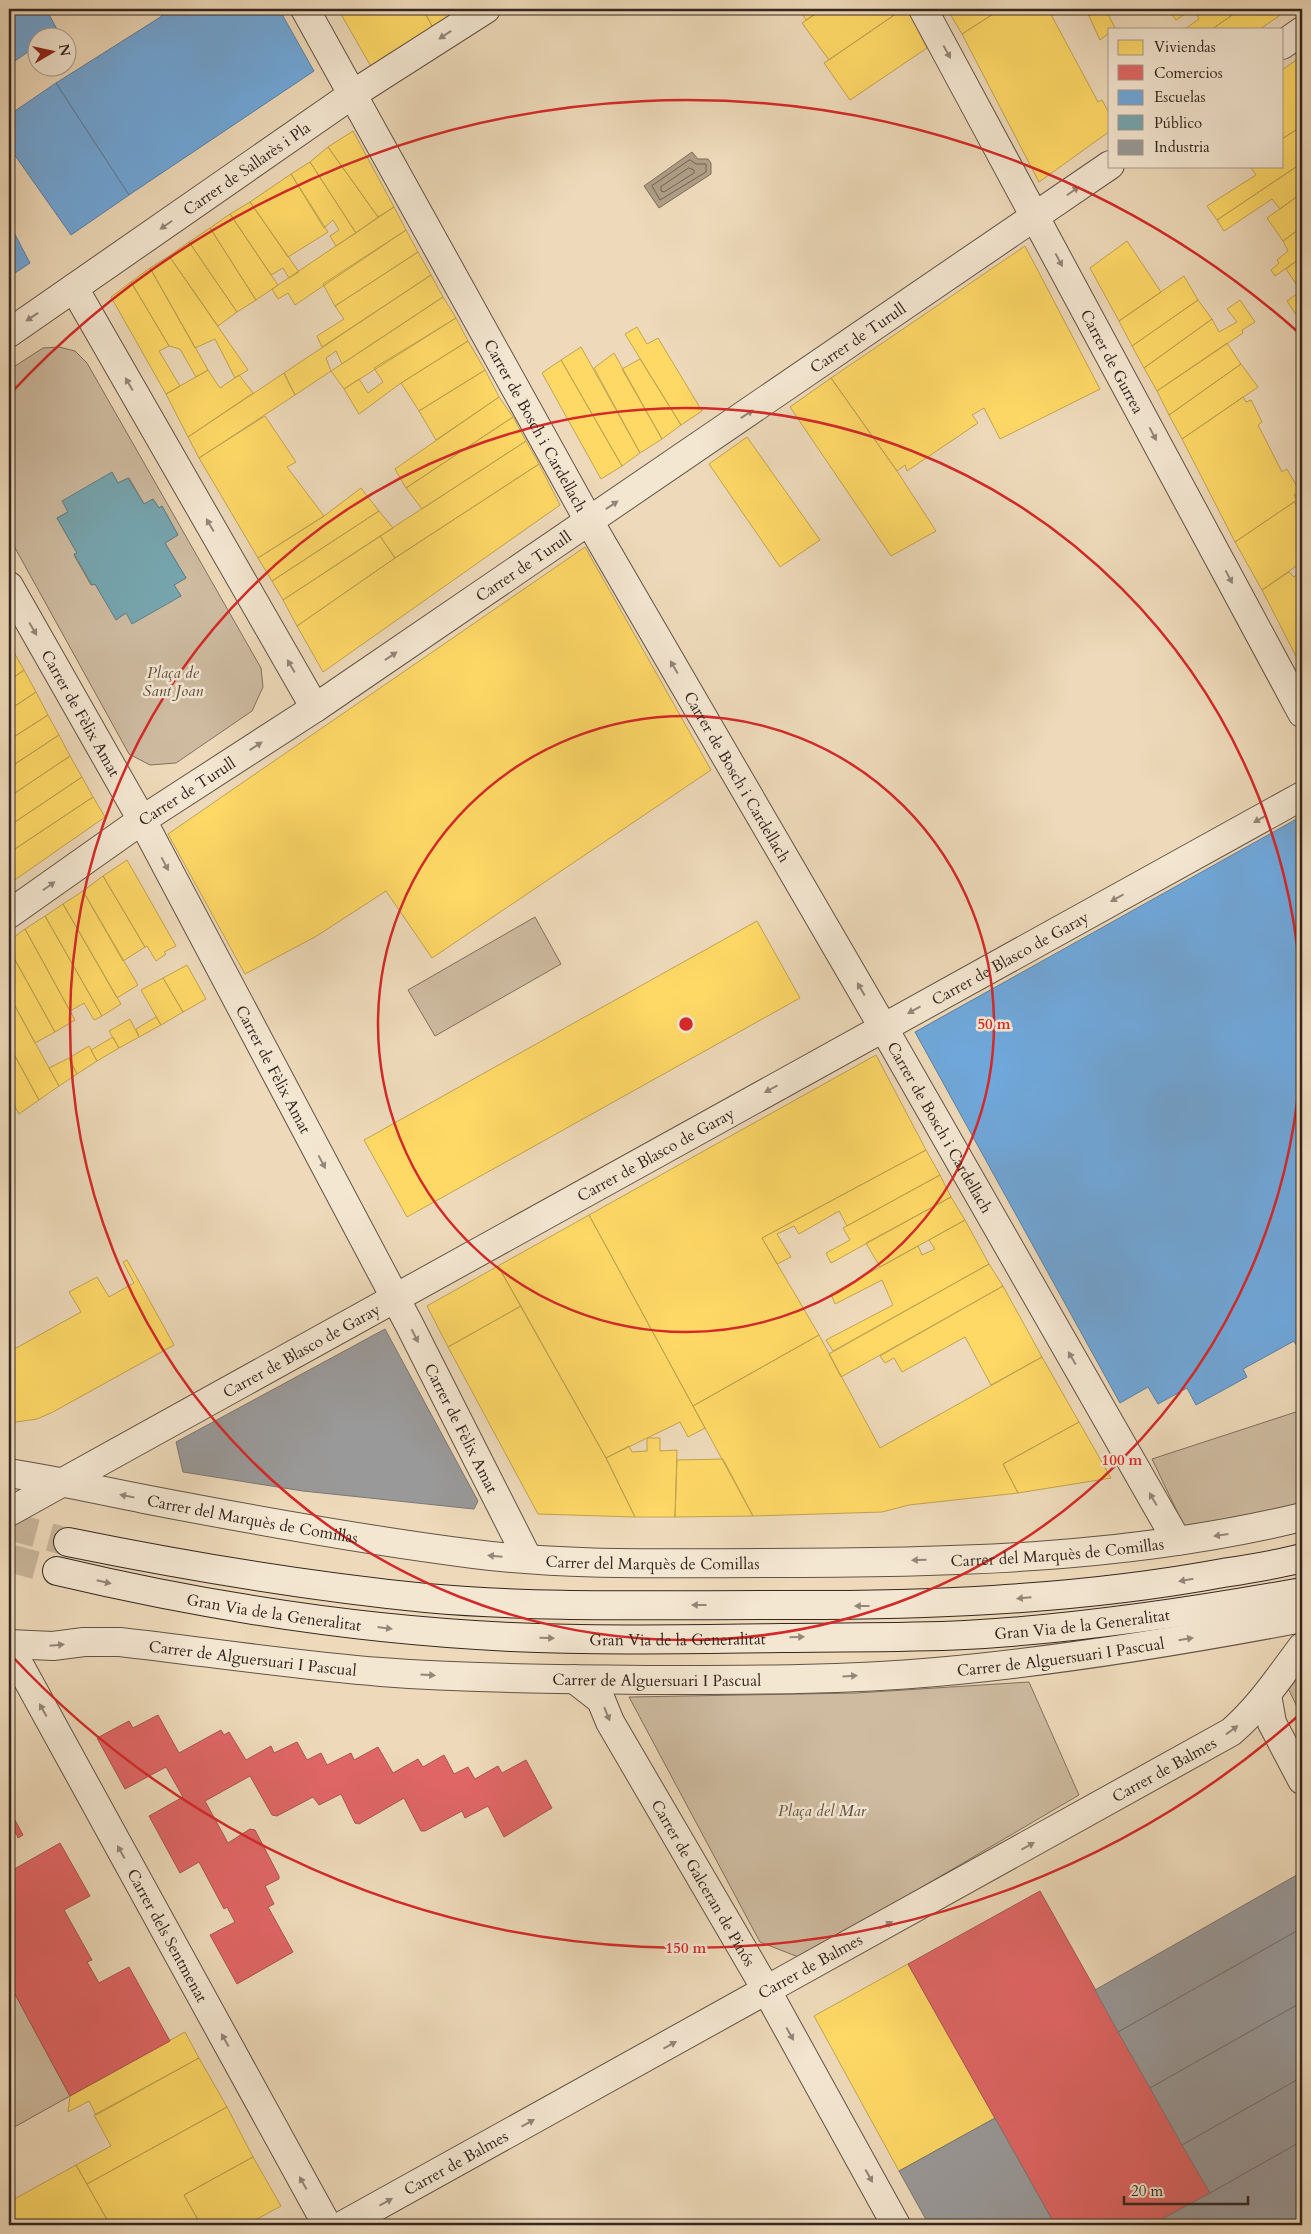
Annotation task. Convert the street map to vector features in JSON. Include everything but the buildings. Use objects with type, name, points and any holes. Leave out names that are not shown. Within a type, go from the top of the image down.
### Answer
[{"type":"street","name":"Carrer de Bosch i Cardellach","points":[[305,9],[589,521],[883,1027],[1177,1541]]},
{"type":"street","name":"Carrer de Sallarès i Pla","points":[[9,333],[353,94],[486,9]]},
{"type":"street","name":"Carrer de Gurrea","points":[[923,9],[1302,713]]},
{"type":"street","points":[[1284,44],[1302,31]]},
{"type":"street","name":"Carrer de Turull","points":[[9,914],[142,820],[315,708],[1108,166]]},
{"type":"street","points":[[74,288],[315,708]]},
{"type":"street","name":"Carrer de Fèlix Amat","points":[[9,586],[142,820],[395,1298],[528,1559]]},
{"type":"street","name":"Carrer de Blasco de Garay","points":[[9,1512],[323,1340],[395,1298],[1302,796]]},
{"type":"street","name":"Carrer del Marquès de Comillas","points":[[9,1473],[64,1481],[300,1528],[475,1554],[597,1564],[816,1563],[1017,1558],[1177,1541],[1249,1530],[1302,1517]]},
{"type":"street","points":[[1249,1530],[1302,1523]]},
{"type":"street","name":"Gran Via de la Generalitat","points":[[68,1542],[152,1559],[315,1585],[428,1598],[638,1605],[867,1606],[982,1601],[1153,1586],[1302,1558]]},
{"type":"street","name":"Gran Via de la Generalitat","points":[[56,1571],[119,1586],[316,1618],[390,1628],[541,1638],[667,1640],[964,1635],[1079,1625],[1199,1610],[1302,1592]]},
{"type":"street","name":"Carrer de Alguersuari I Pascual","points":[[9,1645],[53,1646],[84,1642],[120,1642],[378,1672],[574,1680],[770,1680],[935,1672],[1058,1658],[1221,1633],[1302,1618]]},
{"type":"street","name":"Carrer dels Sentmenat","points":[[9,1645],[327,2225]]},
{"type":"street","name":"Carrer de Balmes","points":[[343,2225],[1232,1732],[1267,1695],[1302,1647]]},
{"type":"street","name":"Carrer de Galceran de Pinós","points":[[574,1680],[601,1700],[610,1722],[767,1991],[896,2225]]},
{"type":"street","points":[[1267,1695],[1272,1723],[1302,1780]]},
{"type":"green space","name":"Plaça de Sant Joan","points":[[59,347],[75,351],[87,363],[261,668],[263,687],[252,711],[176,763],[150,765],[129,754],[9,537],[9,370],[43,348]],"holes":[[[112,473],[118,483],[129,478],[144,504],[153,499],[159,508],[162,506],[178,535],[165,543],[186,578],[174,585],[181,596],[126,613],[116,619],[95,584],[91,585],[74,555],[77,553],[57,518],[68,512]]]},
{"type":"green space","points":[[535,917],[561,964],[435,1036],[408,990]]},
{"type":"green space","points":[[1302,1410],[1302,1504],[1185,1528],[1152,1459]]},
{"type":"green space","points":[[1302,1656],[1302,1717],[1285,1682]]},
{"type":"green space","name":"Plaça del Mar","points":[[1029,1682],[1079,1795],[801,1958],[760,1942],[629,1697],[857,1693]]},
{"type":"green space","points":[[9,1983],[70,2096],[9,2130]]},
{"type":"water","points":[[692,152],[698,159],[708,159],[711,163],[711,174],[659,208],[644,186]]},
{"type":"tunnel","points":[[9,1526],[68,1542]]},
{"type":"tunnel","points":[[9,1558],[57,1571]]}]
